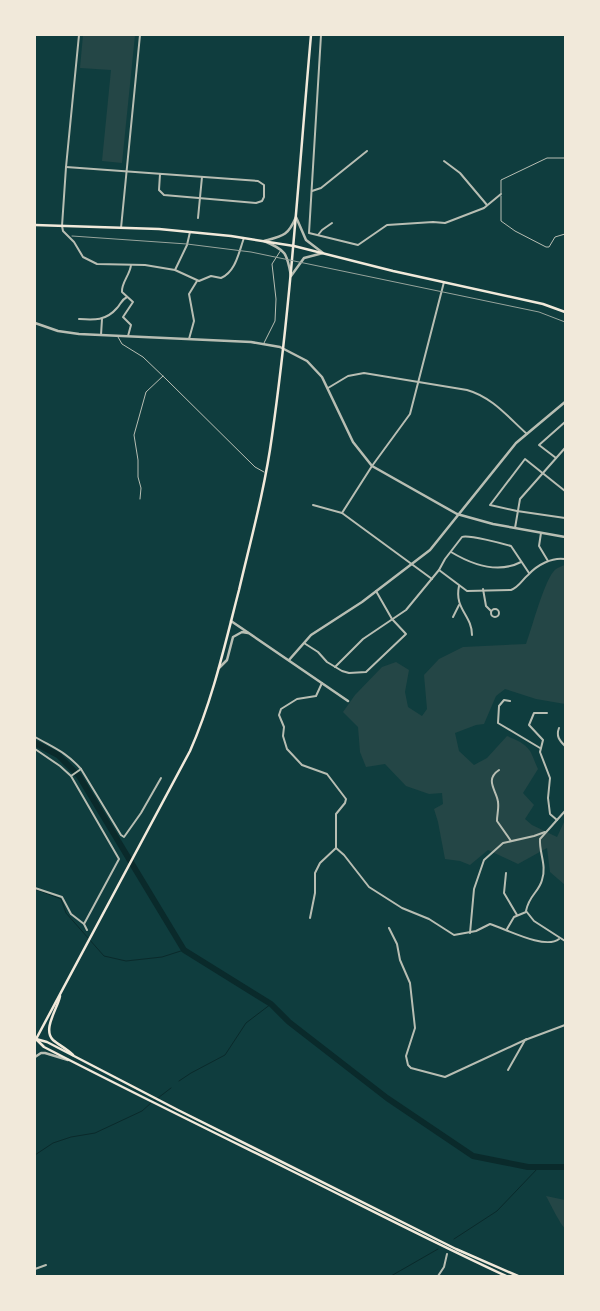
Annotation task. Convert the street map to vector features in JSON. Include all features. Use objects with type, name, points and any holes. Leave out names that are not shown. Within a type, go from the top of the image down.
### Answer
[{"type":"main road","points":[[36,1040],[190,751],[206,712],[219,668],[272,438],[294,246],[311,35]]},
{"type":"main road","points":[[35,225],[190,232],[264,241],[294,246],[543,304],[565,312]]},
{"type":"main road","points":[[61,992],[57,1008],[50,1024],[49,1034],[51,1038],[77,1058]]},
{"type":"main road","points":[[36,1040],[47,1042],[145,1094],[456,1249],[518,1276]]},
{"type":"main road","points":[[36,1040],[44,1048],[143,1098],[288,1169],[419,1236],[506,1276]]},
{"type":"street","points":[[79,35],[66,167],[62,226],[63,232],[73,240],[80,254],[86,259],[100,265],[145,265],[176,270],[197,281]]},
{"type":"street","points":[[121,228],[128,172],[140,35]]},
{"type":"street","points":[[321,35],[312,191],[308,230],[311,234],[358,245],[387,225],[433,222],[445,223],[487,205],[501,194]]},
{"type":"street","points":[[312,191],[321,188],[367,151]]},
{"type":"street","points":[[444,161],[460,173],[487,205]]},
{"type":"street","points":[[66,167],[258,181],[264,186],[264,196],[262,201],[256,203],[167,196],[162,194],[159,190],[160,174]]},
{"type":"street","points":[[198,218],[202,177]]},
{"type":"street","points":[[264,241],[286,234],[296,217]]},
{"type":"street","points":[[296,217],[306,240],[323,253]]},
{"type":"street","points":[[318,235],[332,223]]},
{"type":"street","points":[[176,270],[188,245],[190,232]]},
{"type":"street","points":[[189,339],[194,321],[189,294],[197,281],[211,276],[221,278],[229,274],[244,238]]},
{"type":"street","points":[[264,241],[281,249],[288,256],[291,276]]},
{"type":"street","points":[[291,276],[304,258],[323,253]]},
{"type":"street","points":[[128,336],[131,325],[123,316],[133,302],[122,292],[121,288],[129,275],[131,265]]},
{"type":"street","points":[[342,513],[372,466],[410,414],[444,282]]},
{"type":"street","points":[[79,319],[102,319],[113,312],[122,300],[127,297]]},
{"type":"street","points":[[101,335],[102,319]]},
{"type":"street","points":[[36,325],[58,331],[101,335],[269,344],[297,355],[314,368],[328,388],[353,442],[372,466],[458,514],[474,520],[565,537]]},
{"type":"street","points":[[328,388],[357,373],[477,392],[493,403],[526,434]]},
{"type":"street","points":[[289,660],[304,643],[324,625],[376,591],[430,550],[508,452],[526,434],[565,402]]},
{"type":"street","points":[[556,458],[539,445],[565,422]]},
{"type":"street","points":[[515,528],[520,499],[565,448]]},
{"type":"street","points":[[565,491],[524,459],[490,505],[517,511],[565,518]]},
{"type":"street","points":[[313,505],[342,513],[432,579]]},
{"type":"street","points":[[541,532],[539,546],[548,561]]},
{"type":"street","points":[[335,667],[363,639],[406,610],[439,570],[462,536],[469,535],[492,543],[510,546],[529,573]]},
{"type":"street","points":[[450,552],[480,566],[499,567],[521,562]]},
{"type":"street","points":[[439,570],[467,591],[483,589],[513,589],[529,573],[548,561],[559,558],[565,559]]},
{"type":"street","points":[[453,617],[459,604],[459,586]]},
{"type":"street","points":[[483,589],[486,606],[491,611]]},
{"type":"street","points":[[304,643],[335,667],[347,673],[369,670],[406,634],[392,620],[376,591]]},
{"type":"street","points":[[459,604],[472,630],[472,636]]},
{"type":"street","points":[[231,621],[348,701]]},
{"type":"street","points":[[219,668],[227,660],[233,637],[242,632],[249,633]]},
{"type":"street","points":[[322,683],[316,696],[297,699],[281,709],[279,715],[284,727],[283,736],[287,749],[302,764],[327,774],[346,796],[346,802],[336,814],[336,848],[369,887],[402,908],[430,919],[454,935],[470,933],[490,924],[537,942],[556,941],[559,939]]},
{"type":"street","points":[[510,701],[504,700],[499,706],[498,723],[540,748]]},
{"type":"street","points":[[547,713],[534,713],[529,725],[543,740],[540,752],[550,778],[548,798],[550,814],[557,820]]},
{"type":"street","points":[[559,728],[557,734],[559,740],[565,746]]},
{"type":"street","points":[[35,737],[59,749],[71,758],[81,769],[121,836],[124,837],[141,813],[161,778]]},
{"type":"street","points":[[35,749],[72,776],[119,858],[84,924]]},
{"type":"street","points":[[72,776],[81,769]]},
{"type":"street","points":[[499,770],[493,776],[492,783],[493,792],[498,799],[499,811],[497,821],[512,841]]},
{"type":"street","points":[[526,912],[530,899],[542,880],[544,865],[540,841],[565,811]]},
{"type":"street","points":[[470,933],[474,889],[483,862],[501,845],[534,836],[548,830]]},
{"type":"street","points":[[310,918],[315,893],[315,873],[320,863],[336,848]]},
{"type":"street","points":[[506,873],[504,893],[517,915]]},
{"type":"street","points":[[35,888],[62,897],[71,914],[84,924],[87,930]]},
{"type":"street","points":[[507,930],[517,915],[526,912]]},
{"type":"street","points":[[526,912],[534,921],[559,939],[565,941]]},
{"type":"street","points":[[389,928],[397,944],[400,960],[410,983],[415,1028],[406,1056],[408,1065],[411,1068],[445,1077],[527,1039],[565,1025]]},
{"type":"street","points":[[508,1070],[527,1039]]},
{"type":"street","points":[[35,1057],[45,1053],[70,1061]]},
{"type":"street","points":[[438,1276],[445,1264],[447,1254]]},
{"type":"street","points":[[35,1269],[46,1265]]},
{"type":"lane","points":[[565,158],[546,158],[501,180],[501,221],[505,225],[546,247],[549,247],[555,237],[565,234]]},
{"type":"lane","points":[[264,344],[272,330],[276,316],[276,299],[272,264],[281,249]]},
{"type":"lane","points":[[118,336],[122,344],[143,357],[255,467],[265,472]]},
{"type":"lane","points":[[140,499],[142,488],[138,477],[138,460],[134,435],[146,392],[164,376]]},
{"type":"shaded area","points":[[83,35],[135,35],[122,163],[102,161],[111,70],[80,68]]},
{"type":"shaded area","points":[[565,565],[565,704],[536,699],[505,689],[496,696],[484,724],[476,725],[455,733],[459,751],[474,765],[487,758],[507,736],[528,748],[538,769],[523,793],[534,805],[525,819],[532,825],[557,837],[565,820],[565,885],[550,872],[547,848],[518,864],[488,850],[470,865],[460,861],[445,859],[434,809],[443,804],[442,793],[429,794],[406,786],[385,764],[366,767],[360,752],[358,727],[343,712],[355,695],[382,667],[396,662],[409,670],[405,692],[408,707],[422,716],[427,709],[424,675],[439,659],[463,647],[526,644],[548,582],[556,569]]},
{"type":"shaded area","points":[[546,1196],[565,1200],[565,1228],[558,1219]]},
{"type":"waterway","points":[[35,743],[58,755],[79,776],[184,950],[271,1004],[289,1022],[387,1098],[473,1156],[528,1167],[565,1167]]},
{"type":"waterway","points":[[35,889],[61,899],[66,913],[104,956],[126,961],[162,957],[184,950]]},
{"type":"waterway","points":[[179,1081],[225,1055],[246,1023],[271,1004]]},
{"type":"waterway","points":[[154,1101],[171,1088]]},
{"type":"waterway","points":[[35,1155],[53,1143],[71,1137],[95,1133],[142,1111],[151,1103]]},
{"type":"waterway","points":[[454,1239],[497,1211],[539,1167]]},
{"type":"waterway","points":[[391,1276],[438,1249]]},
{"type":"tram line","points":[[72,236],[187,244],[251,252],[539,312],[565,322]]}]
